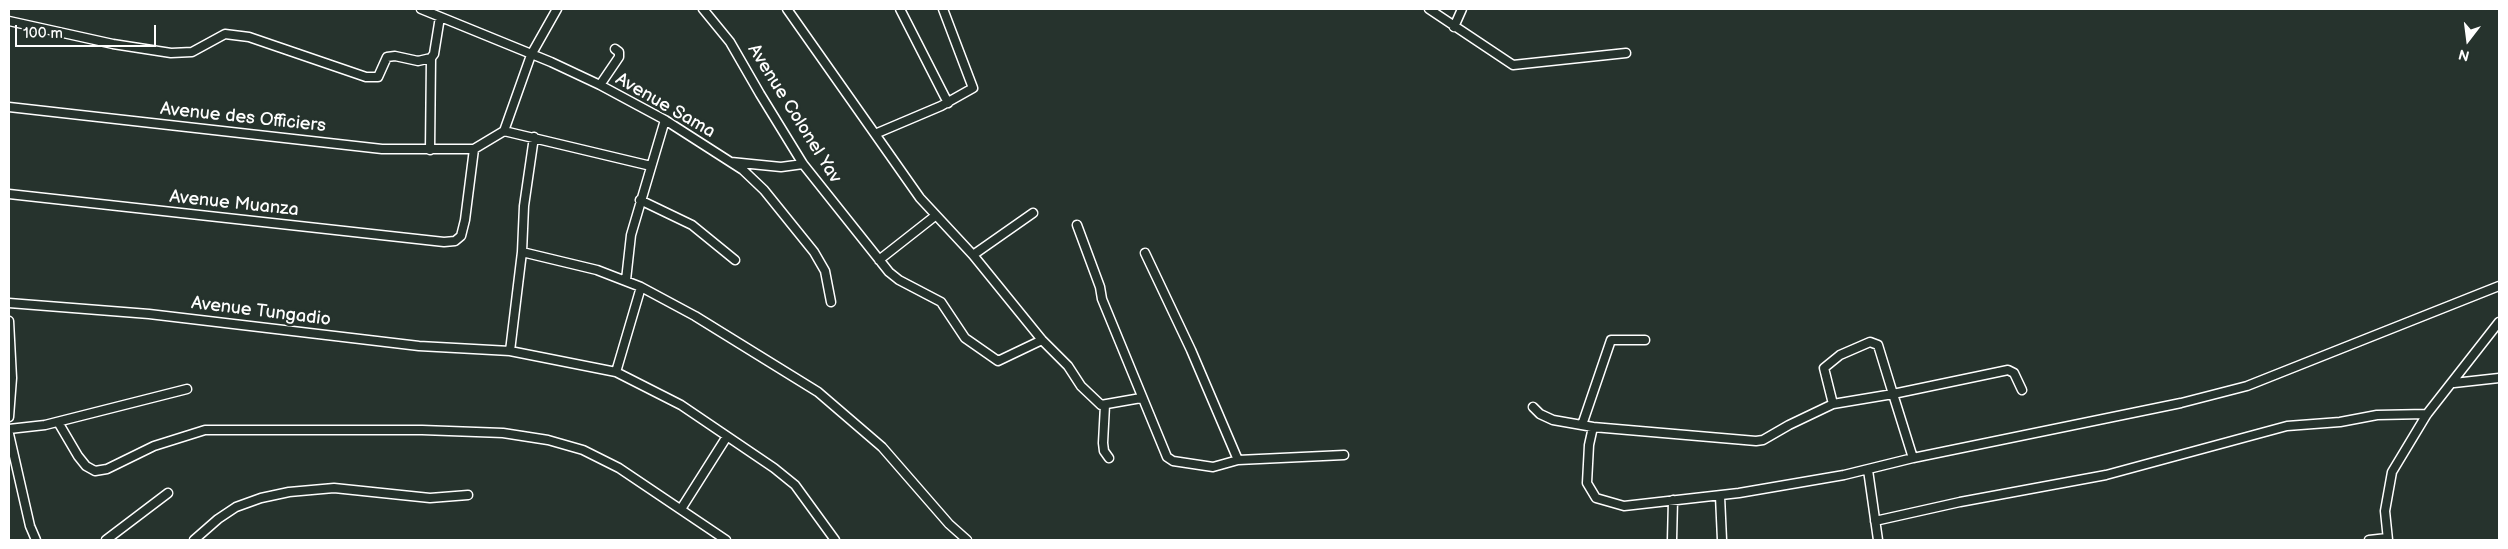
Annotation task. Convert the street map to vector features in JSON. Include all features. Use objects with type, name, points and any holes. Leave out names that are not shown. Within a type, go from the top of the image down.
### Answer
[{"type":"street","name":"Avenue Sama","points":[[421,9],[600,86],[665,120],[752,177],[814,252],[825,271],[831,302]]},
{"type":"street","points":[[474,149],[504,131],[531,55],[557,9]]},
{"type":"street","name":"Avenue Colonel Yav","points":[[703,9],[730,42],[804,164],[879,260],[899,280],[941,302],[965,338],[998,361],[1042,340]]},
{"type":"street","points":[[787,9],[920,198],[973,255],[1042,340],[1068,366],[1081,386],[1101,405],[1141,398]]},
{"type":"street","points":[[900,9],[948,103]]},
{"type":"street","points":[[875,134],[948,103],[973,87],[943,9]]},
{"type":"street","points":[[1429,9],[1516,66],[1626,53]]},
{"type":"street","points":[[1454,27],[1462,9]]},
{"type":"street","points":[[430,150],[431,58],[434,54],[440,17]]},
{"type":"street","points":[[9,21],[113,44],[171,53],[192,52],[225,34],[249,37],[366,77],[378,78],[387,57],[395,56],[418,61],[431,58]]},
{"type":"street","points":[[600,86],[620,56],[619,52],[615,49]]},
{"type":"street","name":"Avenue des Officiers","points":[[9,107],[382,149],[474,149]]},
{"type":"street","points":[[626,280],[631,235],[665,120]]},
{"type":"street","points":[[504,131],[534,136],[650,166]]},
{"type":"street","points":[[510,351],[522,252],[524,206],[534,136]]},
{"type":"street","name":"Avenue Muanza","points":[[9,194],[444,242],[455,241],[461,236],[465,220],[474,149]]},
{"type":"street","points":[[730,162],[781,167],[804,164]]},
{"type":"street","points":[[640,200],[692,225],[735,260]]},
{"type":"street","points":[[973,255],[1033,213]]},
{"type":"street","points":[[879,260],[935,216]]},
{"type":"street","points":[[1077,225],[1100,287],[1102,299],[1141,398],[1170,459],[1213,467],[1238,460],[1344,455]]},
{"type":"street","points":[[522,252],[597,270],[641,287],[695,316],[818,392],[852,418],[882,447],[949,524],[968,540]]},
{"type":"street","points":[[1145,253],[1191,350],[1238,460]]},
{"type":"street","points":[[1593,427],[1589,445],[1587,483],[1596,498],[1624,506],[1720,496],[1868,470],[1913,458],[2181,403],[2247,386],[2426,313],[2499,286]]},
{"type":"street","points":[[616,372],[641,287]]},
{"type":"street","name":"Avenue Tungadio","points":[[9,304],[149,314],[419,346],[510,351],[616,372],[681,405],[726,438],[774,468],[795,485],[835,540]]},
{"type":"street","points":[[9,321],[12,378],[9,416]]},
{"type":"street","points":[[2369,540],[2388,539],[2385,511],[2392,472],[2427,414],[2454,383],[2499,322]]},
{"type":"street","points":[[1582,425],[1611,340],[1645,340]]},
{"type":"street","points":[[1833,404],[1824,368],[1840,354],[1870,342],[1878,345],[1913,458]]},
{"type":"street","points":[[1533,407],[1544,417],[1593,427],[1756,441],[1763,440],[1833,404],[1893,394],[2008,370],[2014,373],[2022,390]]},
{"type":"street","points":[[2454,383],[2499,378]]},
{"type":"street","points":[[9,429],[58,422],[187,389]]},
{"type":"street","points":[[1105,405],[1103,442],[1104,451],[1110,458]]},
{"type":"street","points":[[1875,521],[1960,502],[2106,475],[2288,426],[2340,422],[2377,415],[2427,414]]},
{"type":"street","points":[[58,422],[78,456],[86,466],[95,471],[106,469],[154,446],[204,430],[337,428],[503,433],[548,440],[583,450],[619,468],[726,540]]},
{"type":"street","points":[[9,434],[30,526],[36,540]]},
{"type":"street","points":[[681,509],[726,438]]},
{"type":"street","points":[[1868,470],[1878,540]]},
{"type":"street","points":[[194,540],[218,519],[236,507],[261,498],[289,492],[334,488],[430,498],[468,495]]},
{"type":"street","points":[[106,540],[168,493]]},
{"type":"street","points":[[1720,496],[1722,540]]},
{"type":"street","points":[[1672,540],[1673,500]]}]
